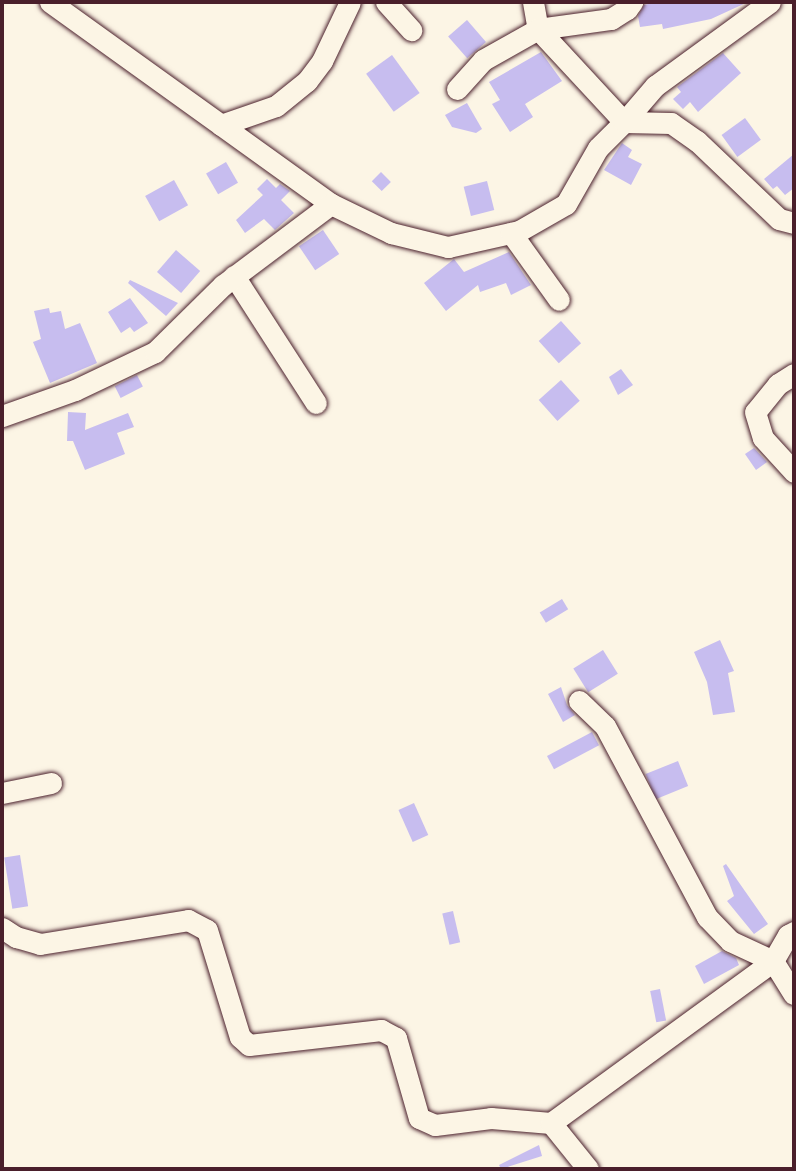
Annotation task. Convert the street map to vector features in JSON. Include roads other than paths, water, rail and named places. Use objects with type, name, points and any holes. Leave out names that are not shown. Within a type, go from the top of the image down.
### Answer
[{"type":"street","points":[[50,2],[331,204],[391,233],[448,247],[511,233],[566,204],[598,148],[655,86],[770,2]]},
{"type":"street","points":[[221,125],[276,106],[307,81],[323,61],[350,2]]},
{"type":"street","points":[[386,2],[411,30]]},
{"type":"street","points":[[533,2],[538,29],[624,122],[671,123],[697,141],[779,219],[794,223]]},
{"type":"street","points":[[457,89],[484,60],[538,29],[611,19],[627,9],[632,2]]},
{"type":"street","points":[[2,416],[75,390],[155,352],[234,276],[331,204]]},
{"type":"street","points":[[511,233],[559,300]]},
{"type":"street","points":[[234,276],[316,403]]},
{"type":"street","points":[[794,374],[778,384],[755,412],[763,438],[794,472]]},
{"type":"street","points":[[579,701],[605,726],[707,917],[730,941],[772,961],[794,994]]},
{"type":"street","points":[[2,793],[51,783]]},
{"type":"street","points":[[2,928],[16,937],[40,944],[188,920],[207,930],[240,1037],[249,1045],[381,1030],[396,1038],[419,1118],[435,1125],[491,1118],[551,1123],[772,961],[788,934],[794,932]]},
{"type":"street","points":[[551,1123],[588,1169]]}]
